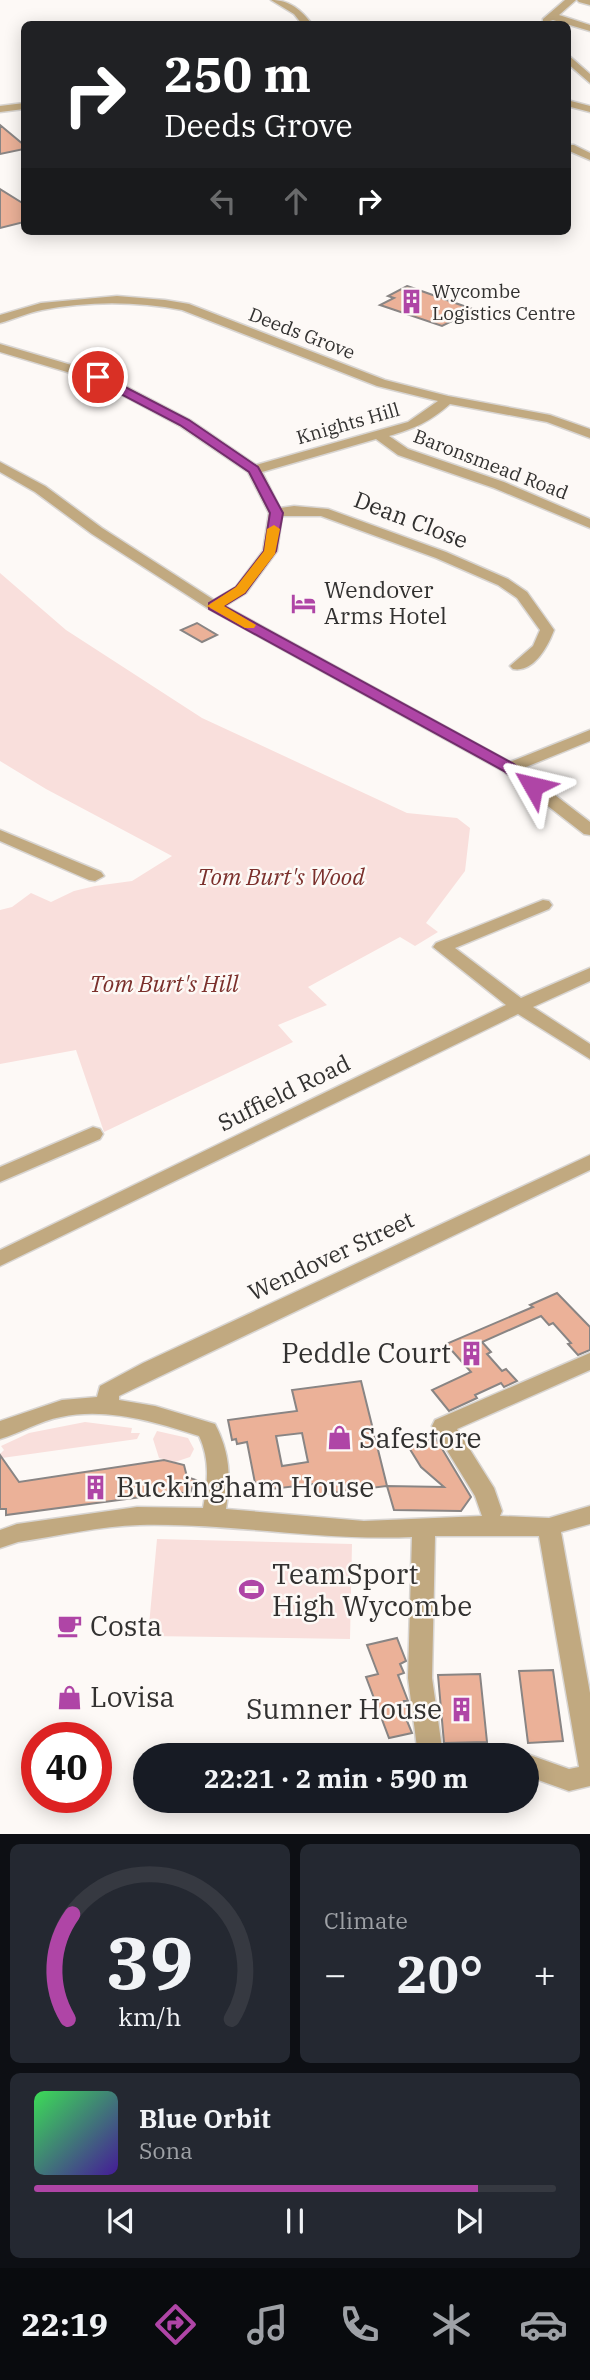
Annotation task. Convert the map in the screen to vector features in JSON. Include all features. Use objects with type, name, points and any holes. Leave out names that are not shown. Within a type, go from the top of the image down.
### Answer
[{"type":"street","points":[[276,0],[297,12],[304,21]]},
{"type":"street","points":[[548,20],[571,0]]},
{"type":"street","points":[[582,0],[590,2]]},
{"type":"street","points":[[571,24],[590,28]]},
{"type":"street","points":[[571,61],[590,80]]},
{"type":"street","points":[[571,104],[590,109]]},
{"type":"street","points":[[0,109],[21,106]]},
{"type":"street","points":[[571,148],[590,157]]},
{"type":"street","name":"Deeds Grove","points":[[0,319],[28,309],[119,299],[160,301],[185,307],[381,383],[447,400],[550,419],[590,434]]},
{"type":"street","points":[[0,348],[98,377],[185,423],[254,470],[276,513],[270,551],[241,590],[214,606]]},
{"type":"street","name":"Knights Hill","points":[[254,470],[413,425],[429,416],[447,400]]},
{"type":"street","name":"Baronsmead Road","points":[[380,436],[403,452],[528,496],[590,524]]},
{"type":"street","points":[[0,466],[40,489],[97,531],[214,606],[509,768],[590,830]]},
{"type":"street","name":"Dean Close","points":[[276,513],[293,510],[323,512],[441,555],[503,582],[522,595],[547,630],[540,648],[518,666]]},
{"type":"street","points":[[509,768],[590,734]]},
{"type":"street","points":[[0,835],[95,876]]},
{"type":"street","points":[[543,905],[443,947],[519,1006],[590,1053]]},
{"type":"street","name":"Suffield Road","points":[[0,1259],[590,974]]},
{"type":"street","points":[[0,1175],[93,1134]]},
{"type":"street","name":"Wendover Street","points":[[109,1406],[108,1392],[151,1368],[590,1162]]},
{"type":"street","points":[[491,1511],[486,1494],[443,1426],[590,1361]]},
{"type":"street","points":[[0,1431],[64,1407],[109,1406],[173,1418],[207,1430],[218,1448],[218,1493],[214,1512]]},
{"type":"street","points":[[7,1531],[137,1516],[214,1512],[297,1525],[364,1530],[495,1525],[549,1527],[590,1515]]},
{"type":"street","points":[[549,1527],[590,1763]]},
{"type":"street","points":[[424,1529],[419,1678],[429,1743]]},
{"type":"street","points":[[539,1769],[569,1780],[590,1776]]},
{"type":"green space","name":"Tom Burt's Wood","points":[[0,573],[66,630],[202,718],[407,813],[457,818],[470,828],[465,871],[426,923],[438,932],[415,946],[400,937],[308,987],[327,1005],[278,1025],[293,1042],[104,1132],[76,1050],[0,1064],[0,910],[12,907],[31,893],[51,902],[74,891],[132,881],[172,856],[46,789],[0,761]]},
{"type":"green space","points":[[85,1422],[132,1428],[131,1433],[140,1433],[137,1439],[2,1458],[0,1454],[4,1450],[1,1446],[29,1433]]},
{"type":"green space","points":[[157,1431],[188,1438],[194,1449],[190,1457],[175,1462],[159,1458],[153,1439]]},
{"type":"green space","name":"TeamSport High Wycombe","points":[[157,1539],[352,1544],[350,1639],[148,1636]]},
{"type":"building","points":[[0,125],[21,142],[21,150],[0,154]]},
{"type":"building","points":[[0,189],[21,202],[21,223],[0,228]]},
{"type":"building","points":[[407,286],[475,310],[442,326],[380,305],[394,298],[388,296]]},
{"type":"building","points":[[197,623],[217,635],[202,642],[181,630]]},
{"type":"building","name":"Peddle Court","points":[[557,1293],[590,1327],[590,1350],[578,1355],[553,1323],[549,1325],[541,1316],[482,1342],[491,1352],[487,1354],[502,1371],[506,1369],[517,1381],[504,1387],[501,1383],[449,1411],[432,1390],[471,1372],[446,1344],[533,1307],[530,1305]]},
{"type":"building","name":"Safestore","points":[[361,1381],[387,1486],[316,1495],[313,1484],[272,1489],[271,1481],[255,1483],[247,1442],[237,1444],[236,1439],[232,1440],[228,1420],[297,1411],[292,1390]],"holes":[[[302,1433],[308,1462],[282,1466],[276,1436]]]},
{"type":"building","points":[[435,1437],[471,1497],[461,1511],[394,1510],[387,1486],[444,1487],[421,1467],[408,1446]]},
{"type":"building","name":"Buckingham House","points":[[0,1455],[19,1482],[164,1460],[184,1465],[187,1477],[196,1480],[189,1495],[179,1492],[6,1515],[6,1509],[0,1509]]},
{"type":"building","points":[[397,1638],[406,1661],[400,1664],[404,1673],[398,1675],[408,1701],[404,1701],[409,1715],[405,1716],[412,1733],[389,1738],[366,1677],[378,1674],[367,1645]]},
{"type":"building","points":[[553,1670],[563,1741],[528,1743],[519,1671]]},
{"type":"building","name":"Sumner House","points":[[480,1674],[487,1742],[444,1743],[438,1675]]},
{"type":"slow traffic","points":[[249,625],[214,606],[241,590],[270,551],[274,529]]},
{"type":"place","name":"Wycombe Logistics Centre","points":[[412,302]]},
{"type":"place","name":"Wendover Arms Hotel","points":[[304,603]]},
{"type":"place","name":"Peddle Court","points":[[471,1353]]},
{"type":"place","name":"Safestore","points":[[339,1438]]},
{"type":"place","name":"Buckingham House","points":[[96,1487]]},
{"type":"place","name":"TeamSport High Wycombe","points":[[252,1590]]},
{"type":"place","name":"Costa","points":[[70,1626]]},
{"type":"place","name":"Lovisa","points":[[70,1697]]},
{"type":"place","name":"Sumner House","points":[[462,1709]]},
{"type":"route","points":[[98,377],[185,423],[254,470],[276,513],[270,551],[241,590],[214,606],[509,768],[533,786]]},
{"type":"park label","name":"Tom Burt's Hill","points":[[164,984]]}]
